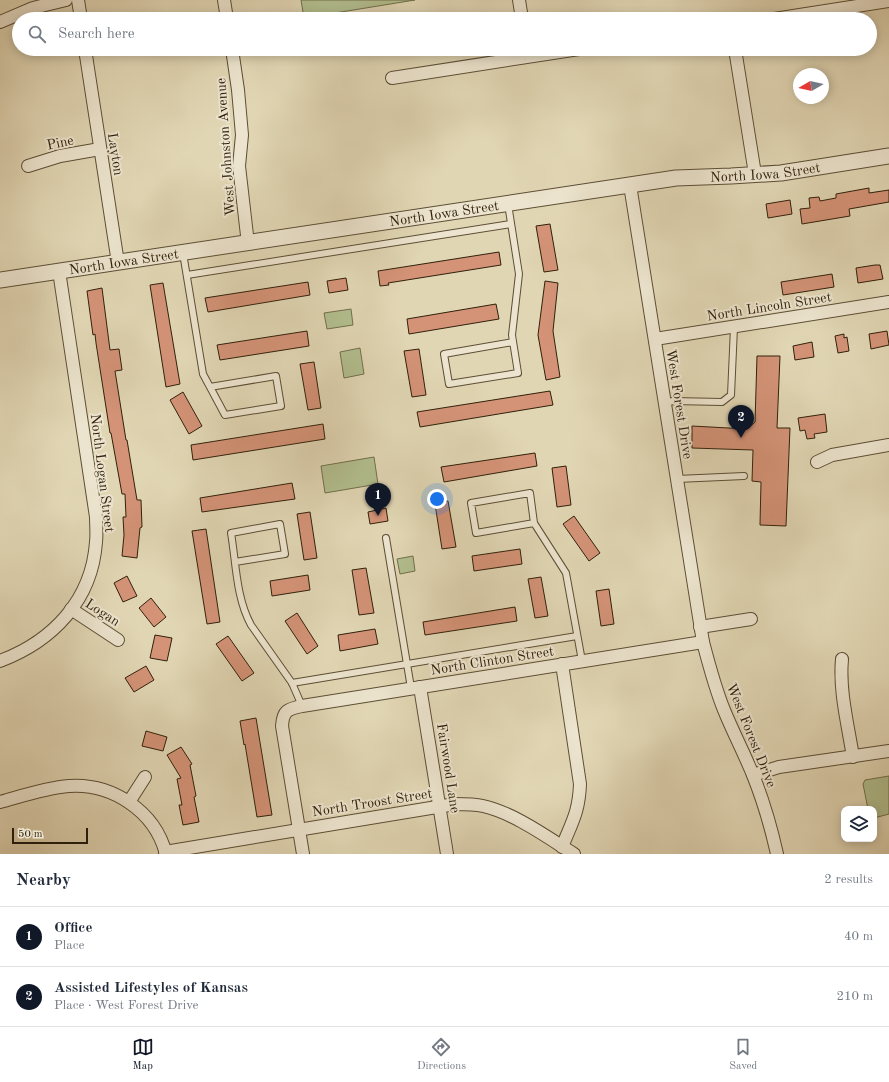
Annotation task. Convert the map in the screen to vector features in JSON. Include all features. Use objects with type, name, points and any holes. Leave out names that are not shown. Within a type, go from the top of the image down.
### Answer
[{"type":"street","points":[[24,12],[33,8],[66,0]]},
{"type":"street","points":[[78,0],[80,12]]},
{"type":"street","points":[[224,0],[226,12]]},
{"type":"street","points":[[519,0],[521,12]]},
{"type":"street","points":[[816,12],[889,0]]},
{"type":"street","points":[[0,22],[12,17]]},
{"type":"street","name":"Layton","points":[[86,56],[118,263]]},
{"type":"street","name":"West Johnston Avenue","points":[[233,56],[242,135],[239,166],[248,244]]},
{"type":"street","points":[[392,78],[512,56]]},
{"type":"street","points":[[736,56],[755,174]]},
{"type":"street","name":"Pine","points":[[28,166],[60,156],[100,149]]},
{"type":"street","name":"North Iowa Street","points":[[0,280],[248,244],[676,178],[781,173],[889,156]]},
{"type":"street","name":"West Forest Drive","points":[[630,185],[703,642],[713,680],[724,709],[753,774],[768,819],[777,854]]},
{"type":"street","name":"North Logan Street","points":[[0,661],[17,655],[40,642],[57,626],[71,609],[91,570],[96,541],[96,517],[59,271]]},
{"type":"street","name":"North Lincoln Street","points":[[655,339],[889,302]]},
{"type":"street","points":[[817,462],[838,454],[889,445]]},
{"type":"street","name":"Logan","points":[[71,609],[118,640]]},
{"type":"street","points":[[700,627],[751,619]]},
{"type":"street","name":"North Clinton Street","points":[[299,829],[282,726],[283,717],[286,711],[302,706],[703,642]]},
{"type":"street","points":[[842,659],[841,670],[843,695],[853,757]]},
{"type":"street","points":[[562,664],[580,784],[580,800],[577,812],[562,847]]},
{"type":"street","name":"Fairwood Lane","points":[[416,688],[440,807],[447,854]]},
{"type":"street","points":[[753,774],[779,767],[889,751]]},
{"type":"street","points":[[130,802],[145,777]]},
{"type":"street","points":[[0,802],[40,791],[70,786],[83,786],[116,795],[130,802],[149,821],[162,843],[165,853]]},
{"type":"street","name":"North Troost Street","points":[[165,853],[299,829],[455,804],[470,804],[482,805],[502,811],[574,854]]},
{"type":"street","points":[[299,829],[303,854]]},
{"type":"lane","points":[[508,204],[520,274],[512,335],[518,373],[449,384],[444,354],[513,342]]},
{"type":"lane","points":[[187,275],[512,224]]},
{"type":"lane","points":[[183,253],[203,374],[225,415],[280,406],[276,376],[210,387]]},
{"type":"lane","points":[[665,403],[673,401],[722,402],[731,395],[734,327]]},
{"type":"lane","points":[[676,479],[744,476]]},
{"type":"lane","points":[[534,523],[476,533],[471,503],[530,493],[534,523],[566,573],[582,661]]},
{"type":"lane","points":[[235,562],[285,554],[280,524],[231,533],[235,562],[242,604],[245,615],[292,683],[302,706]]},
{"type":"lane","points":[[386,538],[407,663],[416,688]]},
{"type":"lane","points":[[292,683],[577,636]]},
{"type":"green space","points":[[301,0],[415,0],[341,12],[303,12]]},
{"type":"green space","points":[[351,309],[353,325],[327,329],[324,313]]},
{"type":"green space","points":[[360,348],[364,374],[344,378],[340,352]]},
{"type":"green space","points":[[374,457],[378,484],[325,493],[321,466]]},
{"type":"green space","points":[[413,556],[415,571],[400,574],[397,559]]},
{"type":"green space","points":[[889,776],[889,814],[877,817],[877,806],[867,806],[863,784],[865,780]]},
{"type":"building","points":[[869,188],[869,193],[889,190],[889,202],[849,209],[850,216],[802,224],[800,209],[810,208],[809,198],[819,197],[820,201],[836,198],[836,194]]},
{"type":"building","points":[[790,200],[792,214],[768,218],[766,204]]},
{"type":"building","points":[[550,224],[558,270],[544,272],[536,226]]},
{"type":"building","points":[[499,252],[501,265],[388,283],[389,285],[380,286],[378,271]]},
{"type":"building","points":[[880,265],[883,279],[858,283],[856,268]]},
{"type":"building","points":[[832,274],[834,287],[783,295],[781,282]]},
{"type":"building","points":[[346,278],[348,290],[329,293],[327,281]]},
{"type":"building","points":[[545,281],[558,283],[553,331],[560,377],[546,380],[538,335]]},
{"type":"building","points":[[308,282],[310,295],[208,312],[205,298]]},
{"type":"building","points":[[163,283],[180,384],[166,387],[150,285]]},
{"type":"building","points":[[102,288],[110,350],[119,349],[122,370],[115,371],[137,500],[141,500],[142,527],[140,528],[137,558],[122,556],[124,535],[123,517],[126,517],[125,494],[122,494],[110,433],[87,291]]},
{"type":"building","points":[[496,304],[499,319],[409,334],[407,319]]},
{"type":"building","points":[[307,331],[309,346],[220,360],[217,345]]},
{"type":"building","points":[[887,331],[889,345],[871,349],[869,334]]},
{"type":"building","points":[[844,334],[844,338],[847,337],[849,351],[838,353],[835,336]]},
{"type":"building","points":[[812,342],[814,357],[795,360],[793,346]]},
{"type":"building","points":[[419,349],[426,395],[412,397],[404,351]]},
{"type":"building","points":[[757,356],[780,356],[777,428],[790,428],[786,526],[760,525],[761,482],[752,481],[753,450],[692,448],[692,426],[747,429],[755,422]]},
{"type":"building","points":[[314,362],[321,408],[308,410],[300,364]]},
{"type":"building","points":[[550,391],[553,405],[420,427],[417,412]]},
{"type":"building","points":[[183,392],[202,426],[189,434],[170,400]]},
{"type":"building","points":[[825,414],[827,432],[814,434],[815,438],[807,439],[805,430],[800,431],[798,418]]},
{"type":"building","points":[[323,424],[325,439],[193,460],[191,445]]},
{"type":"building","points":[[535,453],[537,466],[444,482],[441,467]]},
{"type":"building","points":[[566,466],[571,505],[557,507],[552,468]]},
{"type":"building","points":[[292,483],[295,499],[202,512],[200,498]]},
{"type":"building","points":[[448,501],[456,547],[442,549],[435,504]]},
{"type":"building","points":[[386,508],[388,521],[370,524],[368,512]]},
{"type":"building","points":[[310,512],[317,558],[304,560],[297,514]]},
{"type":"building","points":[[574,516],[600,553],[589,561],[563,524]]},
{"type":"building","points":[[206,529],[220,622],[207,624],[192,531]]},
{"type":"building","points":[[520,549],[522,564],[474,571],[472,556]]},
{"type":"building","points":[[366,568],[374,613],[359,615],[352,570]]},
{"type":"building","points":[[308,575],[310,590],[272,596],[270,581]]},
{"type":"building","points":[[127,576],[137,596],[123,602],[114,583]]},
{"type":"building","points":[[541,577],[548,616],[535,618],[528,579]]},
{"type":"building","points":[[609,589],[614,624],[601,626],[596,591]]},
{"type":"building","points":[[151,598],[166,617],[154,627],[139,608]]},
{"type":"building","points":[[515,607],[517,621],[425,635],[423,622]]},
{"type":"building","points":[[297,613],[318,646],[307,654],[285,621]]},
{"type":"building","points":[[375,629],[378,644],[340,651],[338,635]]},
{"type":"building","points":[[155,635],[172,638],[167,661],[150,658]]},
{"type":"building","points":[[228,636],[254,673],[242,681],[216,644]]},
{"type":"building","points":[[146,666],[154,680],[134,692],[125,678]]},
{"type":"building","points":[[256,718],[272,815],[257,817],[240,721]]},
{"type":"building","points":[[146,731],[167,737],[163,751],[142,746]]},
{"type":"building","points":[[181,747],[192,764],[190,765],[199,822],[183,825],[179,805],[182,805],[177,779],[181,778],[167,755]]},
{"type":"place","name":"Assisted Lifestyles of Kansas","points":[[741,438]]},
{"type":"place","name":"Office","points":[[378,516]]}]
